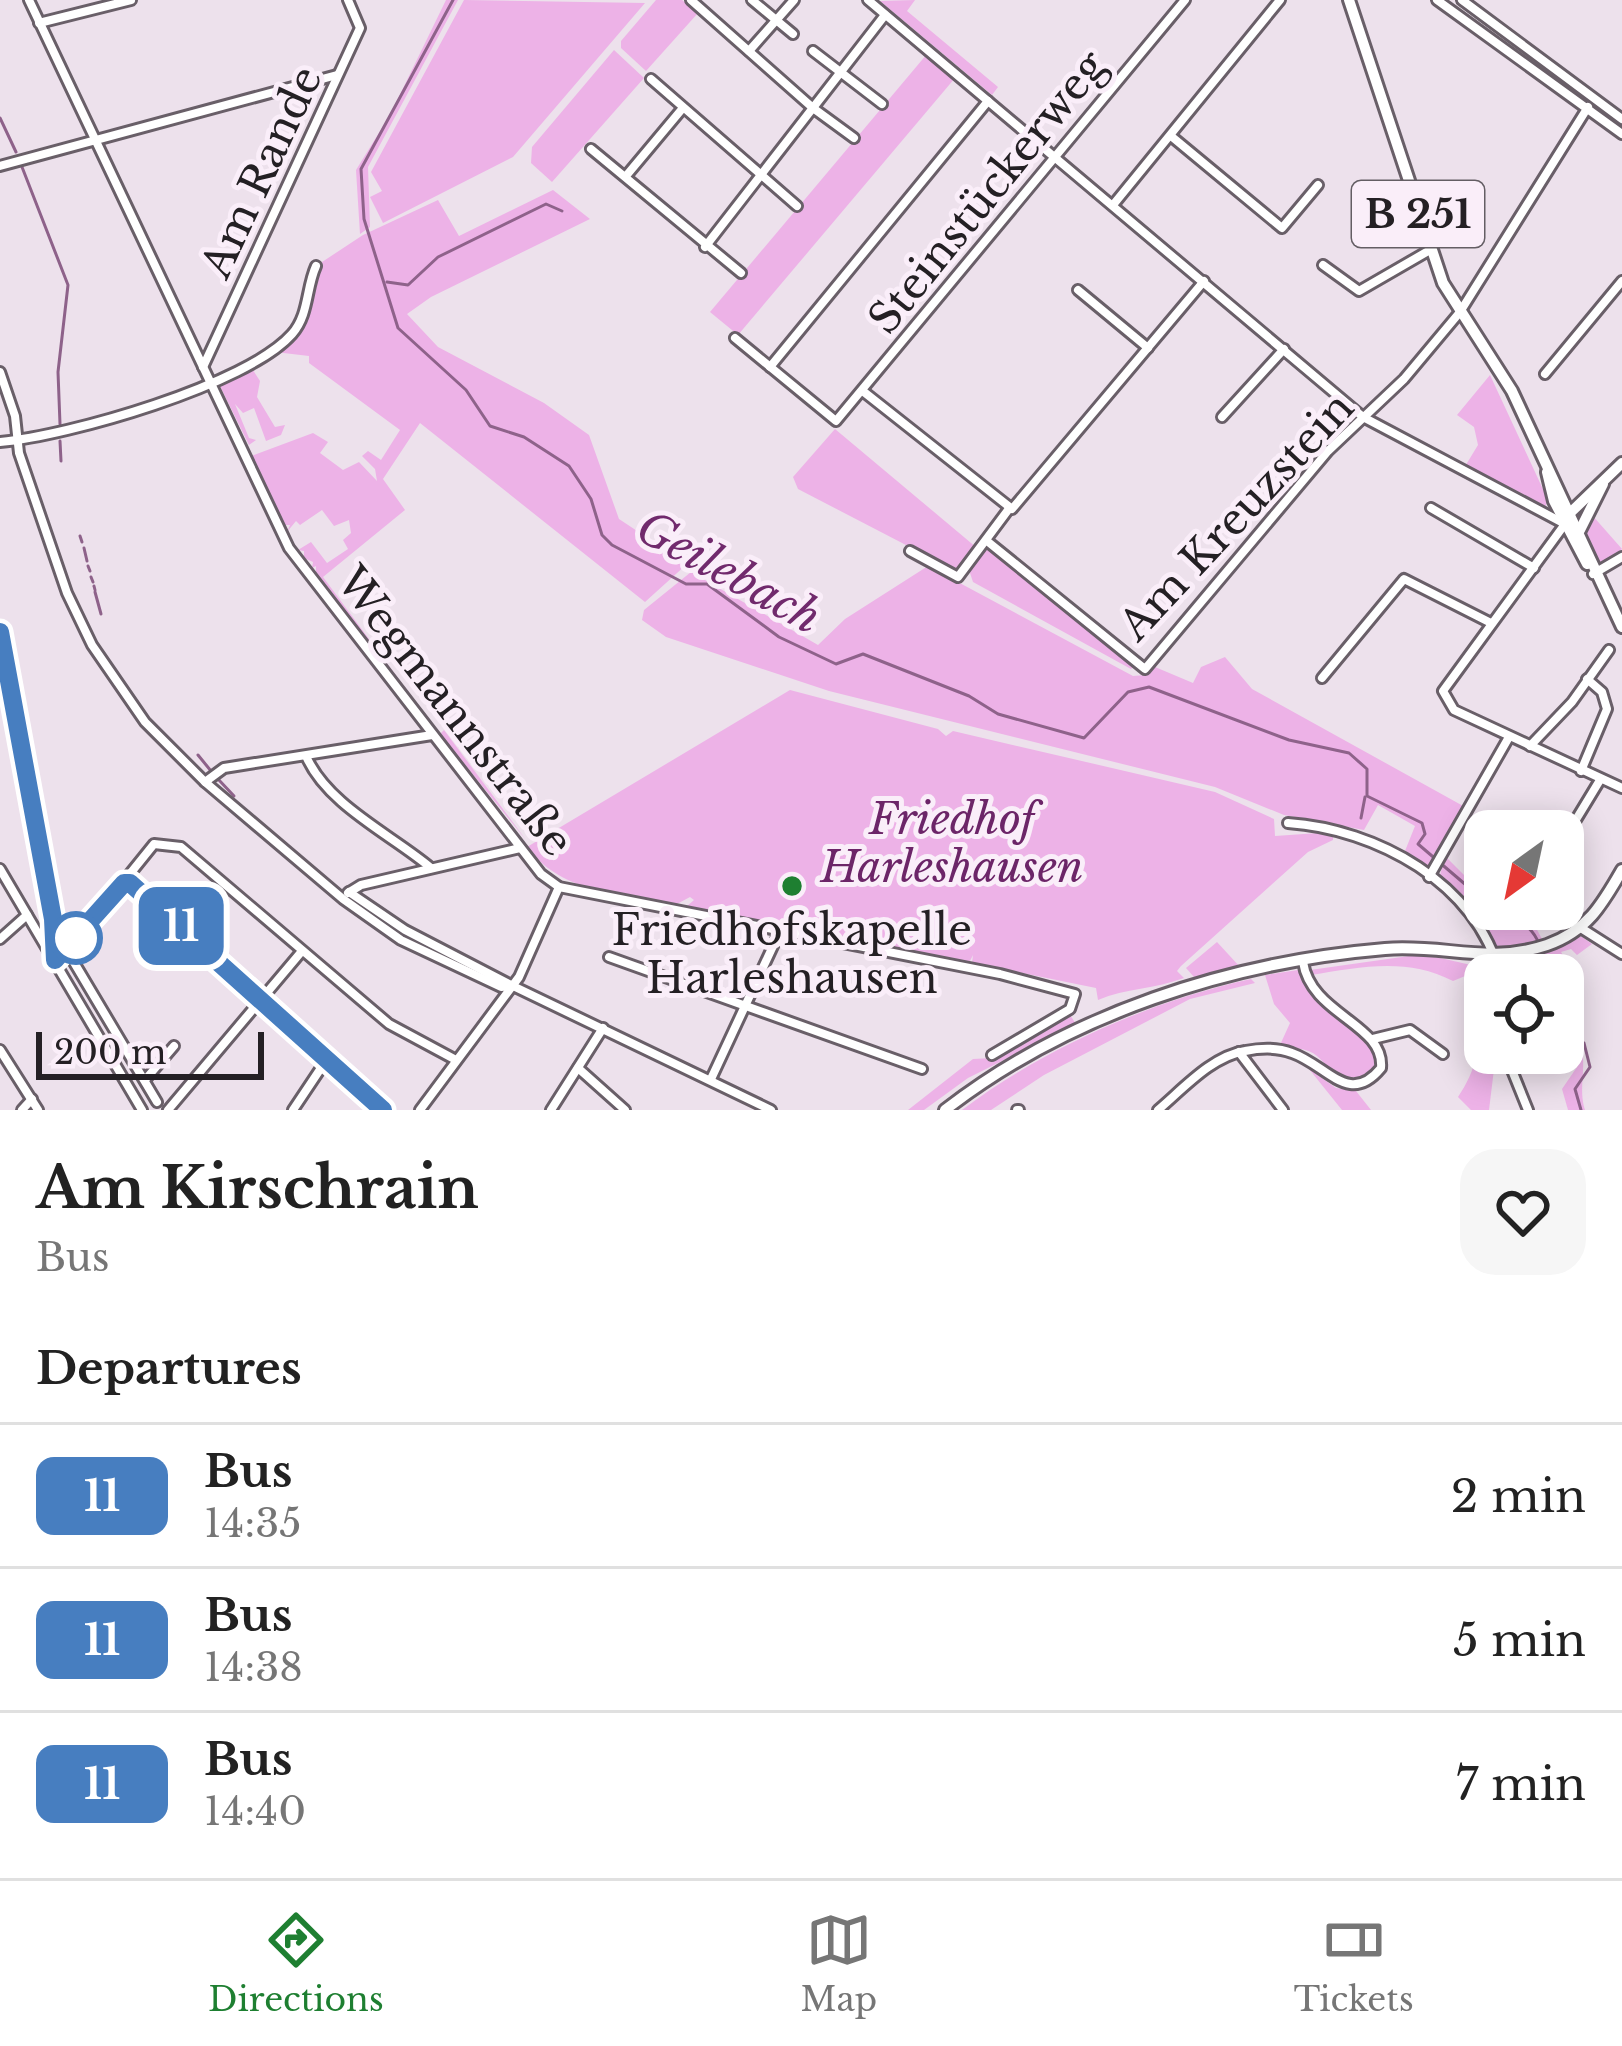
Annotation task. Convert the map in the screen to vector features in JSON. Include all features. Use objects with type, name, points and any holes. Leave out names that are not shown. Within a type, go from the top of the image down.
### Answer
[{"type":"main road","name":"B 251","points":[[1349,0],[1430,250],[1460,312],[1512,391],[1575,521],[1591,570],[1622,627]]},
{"type":"main road","points":[[1575,521],[1622,463]]},
{"type":"main road","points":[[1584,925],[1622,870]]},
{"type":"main road","points":[[1511,954],[1578,930]]},
{"type":"main road","points":[[945,1110],[993,1076],[1140,1002],[1303,962],[1417,947],[1465,954]]},
{"type":"street","name":"Wegmannstraße","points":[[29,0],[289,548],[520,848],[559,887],[1075,994],[1070,1010],[992,1055]]},
{"type":"street","points":[[39,23],[131,0]]},
{"type":"street","name":"Am Rande","points":[[203,369],[360,28],[348,0]]},
{"type":"street","points":[[691,0],[854,138]]},
{"type":"street","points":[[752,0],[793,34]]},
{"type":"street","points":[[749,51],[794,0]]},
{"type":"street","points":[[868,0],[1364,417],[1575,521],[1491,623],[1443,691],[1454,710],[1622,788]]},
{"type":"street","name":"Steinstückerweg","points":[[770,367],[836,421],[1184,0]]},
{"type":"street","points":[[1113,205],[1280,0]]},
{"type":"street","points":[[1437,0],[1622,134]]},
{"type":"street","points":[[1463,16],[1469,2],[1622,119]]},
{"type":"street","points":[[705,248],[885,15]]},
{"type":"street","points":[[813,51],[882,104]]},
{"type":"street","points":[[0,166],[338,75]]},
{"type":"street","points":[[651,79],[758,178],[797,206]]},
{"type":"street","points":[[735,338],[770,367],[988,101]]},
{"type":"street","name":"Am Kreuzstein","points":[[987,542],[1143,670],[1314,467],[1460,312],[1588,107]]},
{"type":"street","points":[[626,176],[682,109]]},
{"type":"street","points":[[1171,136],[1282,228],[1318,185]]},
{"type":"street","points":[[591,149],[705,248],[741,273]]},
{"type":"street","points":[[1323,265],[1359,291],[1430,250]]},
{"type":"street","points":[[0,442],[58,434],[210,383],[289,338],[302,320],[316,266]]},
{"type":"street","points":[[910,551],[958,577],[987,542],[1005,508],[1204,281]]},
{"type":"street","points":[[1545,374],[1622,281]]},
{"type":"street","points":[[1078,290],[1148,348]]},
{"type":"street","points":[[1222,418],[1284,349]]},
{"type":"street","points":[[0,372],[15,416],[16,441],[67,593],[92,645],[145,722],[205,782],[412,946],[501,987],[513,986],[771,1110]]},
{"type":"street","points":[[864,392],[1005,508]]},
{"type":"street","points":[[1430,508],[1534,568]]},
{"type":"street","points":[[1591,570],[1622,556]]},
{"type":"street","points":[[1322,678],[1404,578],[1491,623]]},
{"type":"street","points":[[0,632],[53,919],[55,960]]},
{"type":"street","points":[[1529,746],[1609,650]]},
{"type":"street","points":[[1581,771],[1607,710],[1602,692],[1587,680]]},
{"type":"street","points":[[205,782],[224,768],[432,735]]},
{"type":"street","points":[[1429,877],[1509,736]]},
{"type":"street","points":[[306,756],[312,770],[355,810],[432,869]]},
{"type":"street","points":[[1582,810],[1600,780]]},
{"type":"street","points":[[1288,823],[1362,835],[1429,877],[1466,905],[1491,954]]},
{"type":"street","points":[[55,960],[154,844],[181,847],[389,1024],[456,1060]]},
{"type":"street","points":[[346,895],[520,848]]},
{"type":"street","points":[[0,869],[142,1110]]},
{"type":"street","points":[[126,879],[262,996],[383,1110]]},
{"type":"street","points":[[420,1110],[513,986],[559,887]]},
{"type":"street","points":[[0,939],[26,914]]},
{"type":"street","points":[[1584,929],[1622,954]]},
{"type":"street","points":[[711,1079],[780,931]]},
{"type":"street","points":[[67,950],[157,1102]]},
{"type":"street","points":[[168,1110],[302,951]]},
{"type":"street","points":[[609,957],[922,1069]]},
{"type":"street","points":[[1158,1110],[1239,1052],[1292,1052],[1355,1088],[1382,1068],[1381,1052],[1373,1039],[1322,1004],[1306,981],[1303,962]]},
{"type":"street","points":[[551,1110],[603,1028]]},
{"type":"street","points":[[1373,1039],[1410,1030],[1443,1054]]},
{"type":"street","points":[[146,1080],[174,1046]]},
{"type":"street","points":[[0,1050],[38,1110]]},
{"type":"street","points":[[1239,1052],[1283,1110]]},
{"type":"street","points":[[293,1110],[327,1059]]},
{"type":"street","points":[[578,1068],[626,1110]]},
{"type":"street","points":[[1513,1074],[1528,1110]]},
{"type":"street","points":[[22,1110],[32,1099]]},
{"type":"green space","points":[[446,0],[458,0],[368,167],[370,227],[360,234],[356,170],[390,115]]},
{"type":"green space","points":[[464,0],[645,3],[513,157],[383,223],[370,197],[382,191],[371,172]]},
{"type":"green space","points":[[656,0],[682,0],[698,13],[646,71],[621,48],[621,41]]},
{"type":"green space","points":[[915,0],[907,11],[998,87],[992,95],[880,1]]},
{"type":"green space","points":[[614,50],[644,78],[552,182],[531,163],[532,147]]},
{"type":"green space","points":[[927,54],[955,78],[738,335],[710,312]]},
{"type":"green space","points":[[553,190],[590,219],[431,297],[407,314],[438,347],[544,403],[589,435],[619,519],[687,564],[645,602],[420,423],[383,479],[405,510],[323,577],[435,728],[316,574],[313,562],[298,550],[311,542],[327,563],[348,549],[343,540],[351,533],[349,520],[334,526],[322,510],[300,525],[296,521],[287,532],[290,525],[283,525],[251,456],[313,433],[328,442],[320,453],[343,470],[359,462],[377,481],[375,469],[362,456],[368,451],[381,460],[400,430],[309,363],[309,356],[275,352],[296,329],[316,266],[363,235],[438,200],[459,236]]},
{"type":"green space","points":[[251,367],[260,381],[257,397],[275,427],[285,425],[281,435],[266,441],[254,408],[243,413],[235,404],[249,438],[256,440],[249,445],[220,386]]},
{"type":"green space","points":[[1490,375],[1548,500],[1543,512],[1464,468],[1478,445],[1474,427],[1457,415]]},
{"type":"green space","points":[[835,429],[977,548],[958,572],[798,489],[793,477]]},
{"type":"green space","points":[[1592,515],[1622,549],[1599,567],[1586,533]]},
{"type":"green space","points":[[989,548],[1133,667],[973,582],[968,567]]},
{"type":"green space","points":[[928,566],[1133,676],[1146,675],[1155,667],[1193,683],[1201,667],[1225,657],[1252,689],[1465,807],[1432,864],[1421,867],[1403,856],[1415,826],[1378,805],[1364,830],[1284,815],[1215,787],[829,691],[666,637],[642,620],[644,610],[691,572],[818,645],[845,619]]},
{"type":"green space","name":"Friedhof Harleshausen","points":[[790,690],[938,729],[946,736],[953,731],[1215,792],[1274,819],[1275,836],[1333,832],[1333,840],[1308,852],[1181,966],[1177,971],[1184,978],[1098,1000],[1096,988],[972,963],[973,955],[969,963],[808,931],[807,925],[805,931],[686,907],[694,900],[690,897],[675,905],[595,890],[558,875],[527,847]]},
{"type":"green space","points":[[444,730],[526,840],[440,734]]},
{"type":"green space","points":[[1445,856],[1464,875],[1464,896],[1439,879]]},
{"type":"green space","points":[[1483,930],[1537,930],[1543,941],[1492,949]]},
{"type":"green space","points":[[1581,936],[1592,944],[1578,954],[1571,949],[1562,954],[1534,954]]},
{"type":"green space","points":[[1217,942],[1240,967],[1194,977],[1186,968]]},
{"type":"green space","points":[[1423,954],[1464,963],[1464,976],[1453,981],[1401,966],[1311,975],[1310,970]]},
{"type":"green space","points":[[1298,970],[1317,998],[1374,1052],[1377,1066],[1361,1080],[1346,1079],[1313,1053],[1280,1045],[1290,1023],[1274,1004],[1265,975]]},
{"type":"green space","points":[[1251,979],[1255,983],[1190,999],[1044,1075],[991,1110],[962,1110],[1028,1066],[1100,1030],[1175,1000]]},
{"type":"green space","points":[[1068,1012],[1076,1024],[968,1078],[924,1110],[908,1110],[973,1059],[992,1058]]},
{"type":"green space","points":[[1309,1069],[1336,1088],[1356,1091],[1371,1110],[1342,1110]]},
{"type":"green space","points":[[1470,1074],[1493,1074],[1489,1110],[1471,1110],[1458,1097]]},
{"type":"green space","points":[[1572,1074],[1583,1074],[1585,1110],[1568,1110],[1562,1089]]},
{"type":"waterway","name":"Geilebach","points":[[453,0],[361,169],[364,219],[398,328],[466,390],[490,426],[524,437],[569,466],[591,499],[602,535],[612,545],[686,584],[707,584],[779,637],[836,664],[863,654],[969,696],[998,714],[1084,738],[1128,692],[1149,687],[1289,740],[1349,753],[1367,769],[1367,796],[1422,823],[1425,834],[1418,844],[1464,883]]},
{"type":"waterway","points":[[0,118],[16,152]]},
{"type":"waterway","points":[[22,167],[68,285],[58,372],[60,424]]},
{"type":"waterway","points":[[387,282],[408,285],[438,257],[546,204],[562,211]]},
{"type":"waterway","points":[[60,441],[61,461]]},
{"type":"waterway","points":[[80,536],[82,542]]},
{"type":"waterway","points":[[84,548],[87,561]]},
{"type":"waterway","points":[[88,566],[90,571]]},
{"type":"waterway","points":[[91,577],[93,582]]},
{"type":"waterway","points":[[94,586],[95,590]]},
{"type":"waterway","points":[[95,592],[101,614]]},
{"type":"waterway","points":[[198,755],[211,771]]},
{"type":"waterway","points":[[218,779],[234,796]]},
{"type":"waterway","points":[[1361,818],[1365,797]]},
{"type":"waterway","name":"Geilebach","points":[[1530,930],[1542,954]]},
{"type":"waterway","name":"Geilebach","points":[[1581,1110],[1575,1089],[1590,1067],[1584,1043]]},
{"type":"bus line","name":"11","points":[[0,632],[53,919],[55,960],[124,883],[130,883],[262,996],[383,1110]]},
{"type":"place","name":"Friedhofskapelle Harleshausen","points":[[792,886]]}]
